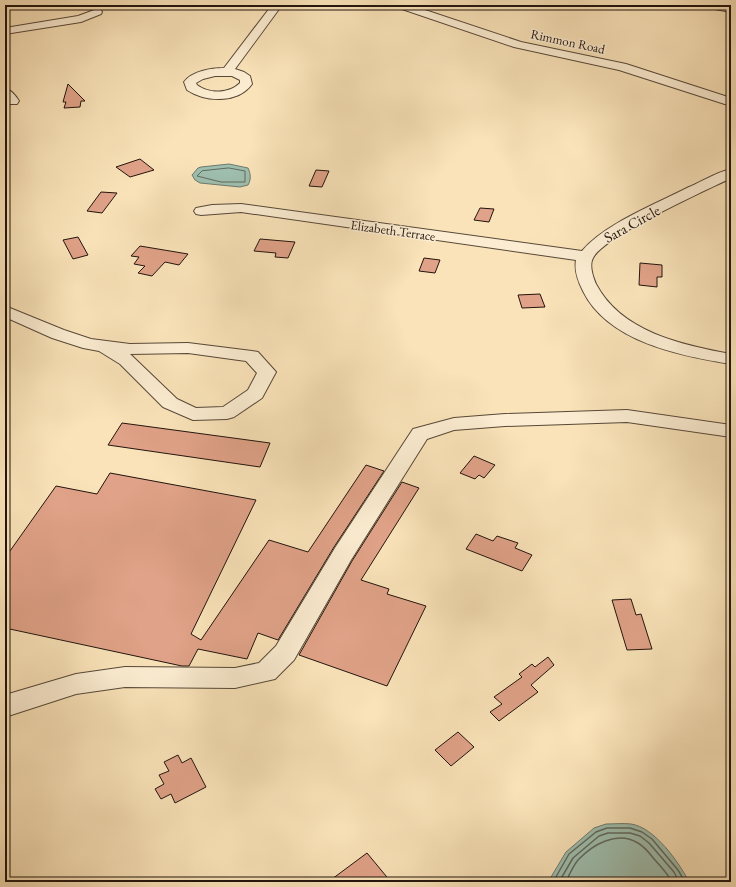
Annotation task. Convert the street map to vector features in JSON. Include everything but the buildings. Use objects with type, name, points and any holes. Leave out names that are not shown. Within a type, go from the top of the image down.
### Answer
[{"type":"street","points":[[228,72],[277,5]]},
{"type":"street","name":"Rimmon Road","points":[[400,5],[518,45],[622,67],[731,102]]},
{"type":"street","points":[[708,5],[731,9]]},
{"type":"street","points":[[5,31],[81,19],[97,12]]},
{"type":"street","name":"Sara Circle","points":[[585,256],[601,240],[620,228],[731,173]]},
{"type":"street","name":"Elizabeth Terrace","points":[[201,211],[220,208],[241,208],[585,256]]},
{"type":"street","points":[[585,256],[583,270],[589,289],[602,306],[623,324],[648,338],[678,348],[731,359]]},
{"type":"street","points":[[5,311],[58,334],[89,344],[130,349],[188,348],[252,356],[267,372],[255,394],[227,413],[193,414],[170,403],[126,360],[104,346]]},
{"type":"street","points":[[5,706],[76,684],[125,677],[235,678],[266,672],[285,653],[343,554],[420,434],[433,429],[454,424],[505,420],[627,416],[731,431]]},
{"type":"water","points":[[229,164],[248,168],[250,172],[250,181],[248,185],[240,187],[200,183],[195,180],[192,175],[198,168],[201,167]]},
{"type":"water","points":[[606,824],[631,824],[640,827],[657,838],[679,865],[689,882],[548,882],[566,852],[594,828]]}]
